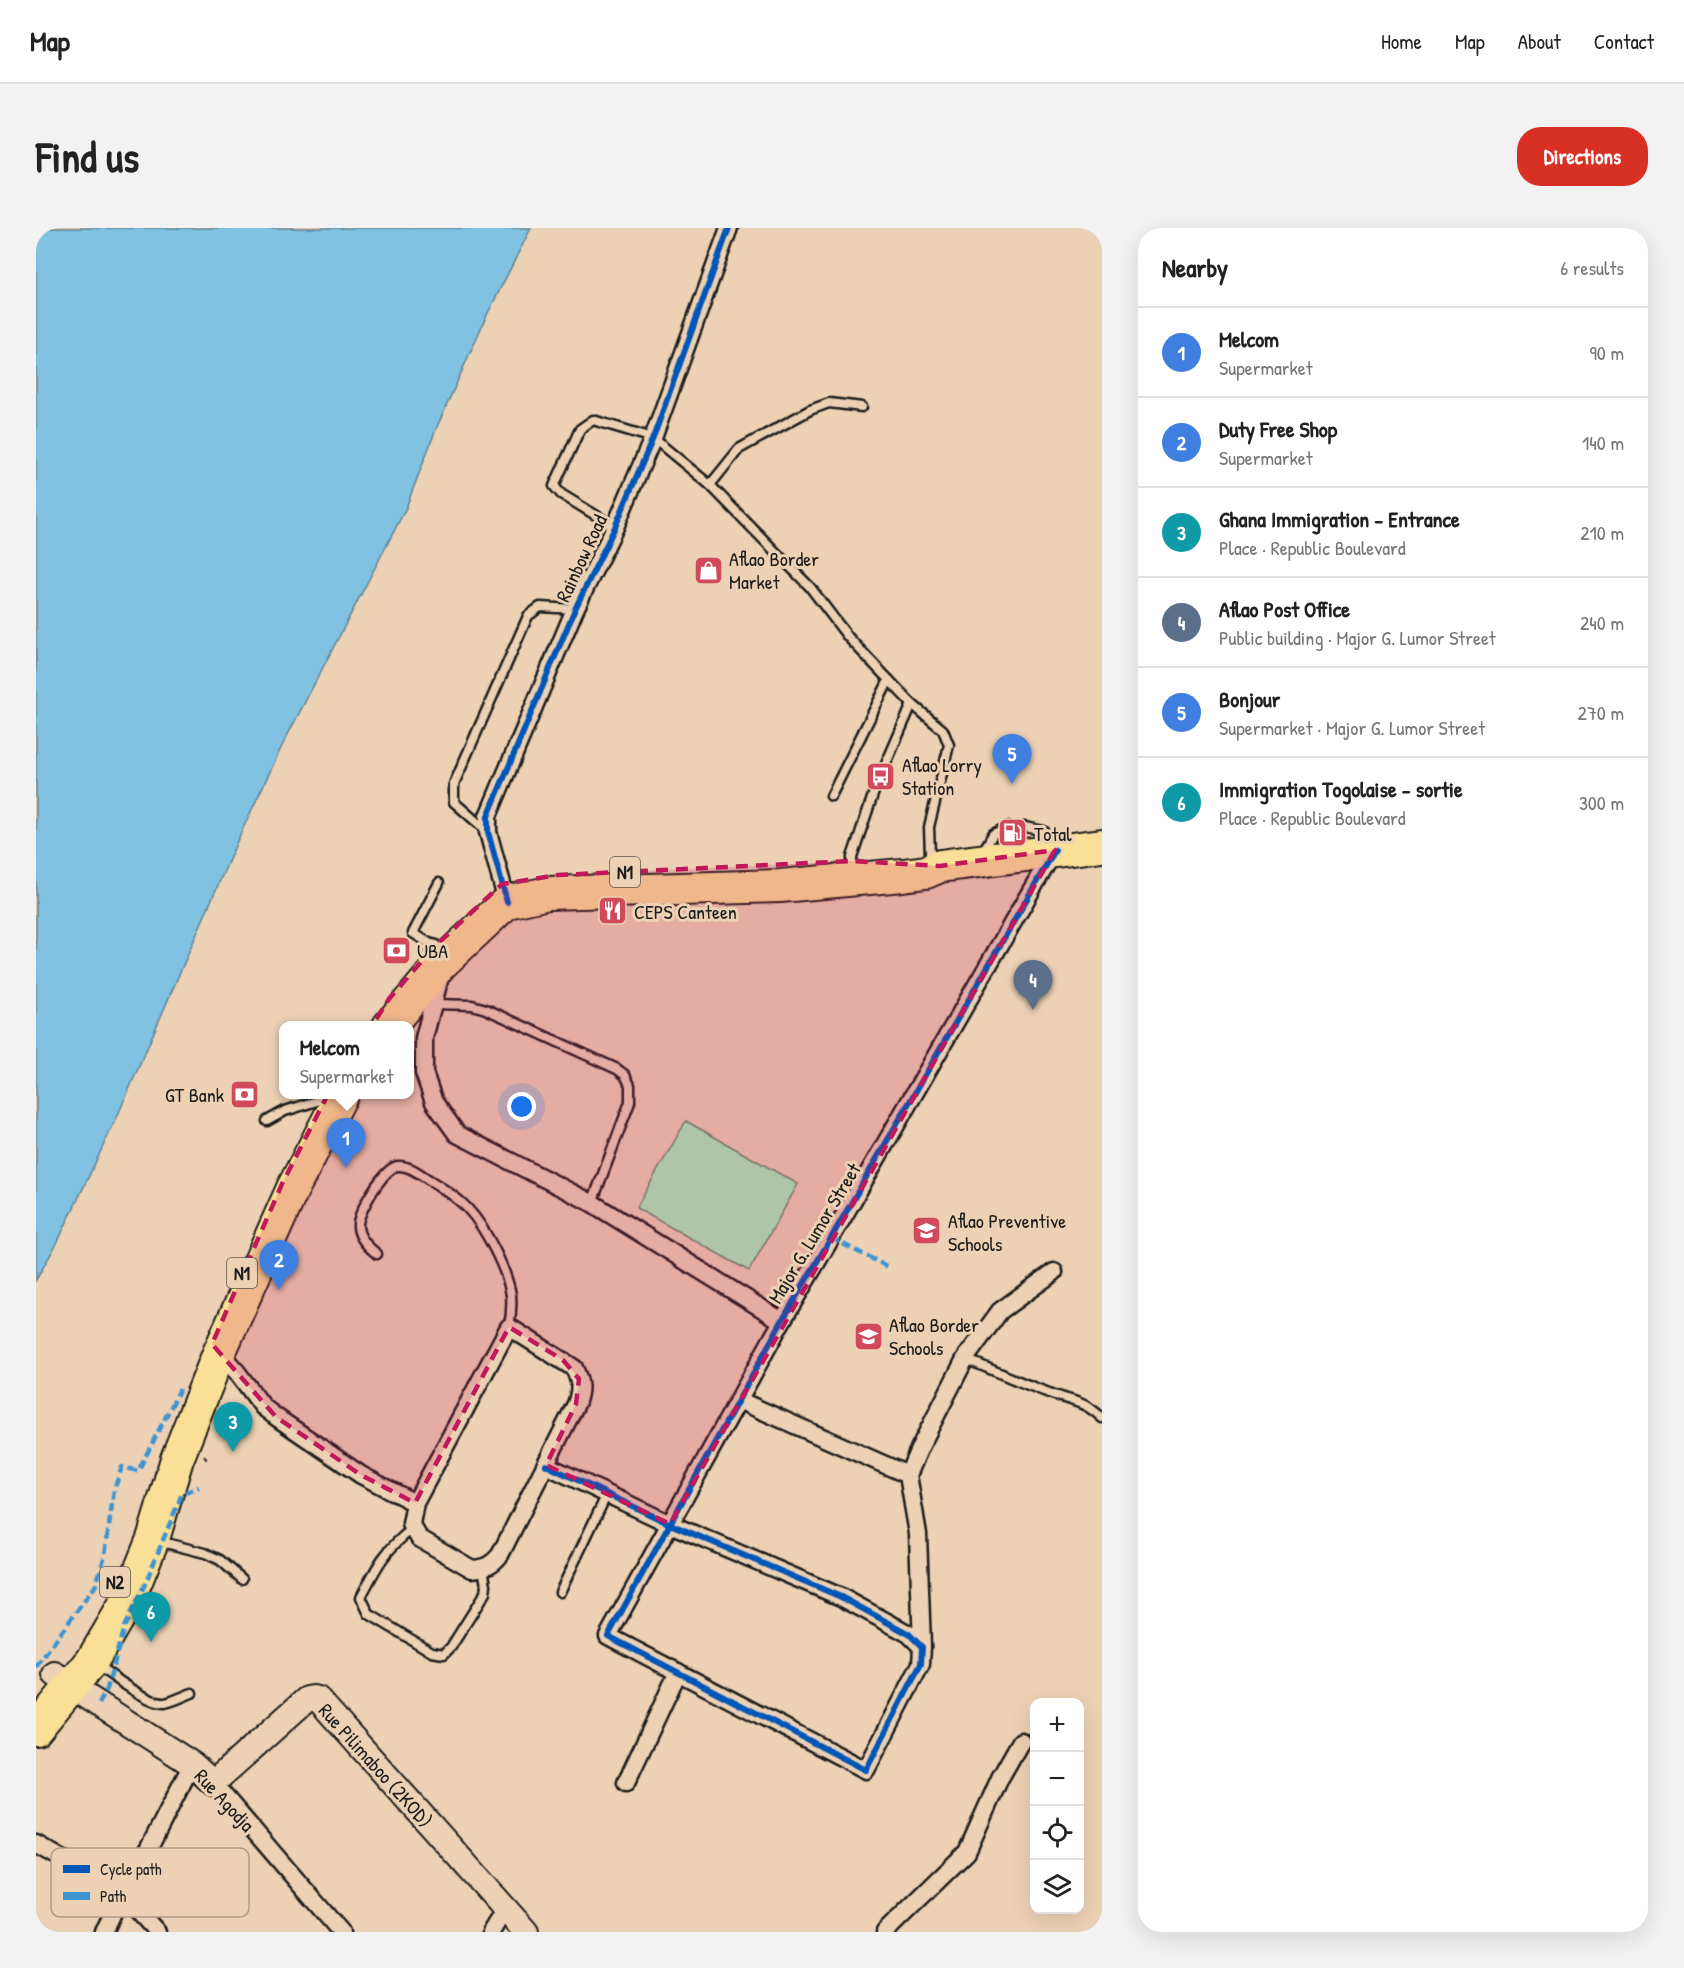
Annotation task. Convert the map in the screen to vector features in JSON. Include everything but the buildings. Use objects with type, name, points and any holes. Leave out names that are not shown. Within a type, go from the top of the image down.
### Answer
[{"type":"highway","name":"N1","points":[[505,893],[792,885],[926,872],[940,866],[1102,844]]},
{"type":"highway","name":"N1","points":[[505,893],[558,875],[783,868],[852,861],[908,862],[940,866]]},
{"type":"highway","points":[[376,1021],[389,999],[505,893]]},
{"type":"highway","points":[[392,1021],[437,956]]},
{"type":"highway","name":"N1","points":[[173,1456],[216,1349],[293,1188],[331,1099]]},
{"type":"highway","name":"N2","points":[[54,1686],[92,1661],[129,1598],[173,1456]]},
{"type":"highway","name":"N2","points":[[36,1729],[54,1686],[111,1591],[173,1456]]},
{"type":"street","name":"Rainbow Road","points":[[505,893],[488,832],[488,816],[575,609],[615,527],[653,438],[729,228]]},
{"type":"street","name":"Major G. Lumor Street","points":[[678,1672],[608,1636],[782,1321],[1055,850]]},
{"type":"street","points":[[437,956],[441,973],[424,1038],[424,1073],[434,1102],[457,1134],[592,1203],[782,1321]]},
{"type":"street","points":[[626,1783],[678,1672],[866,1770],[921,1664],[918,1534],[908,1475],[965,1359],[1000,1311],[1054,1272]]},
{"type":"street","points":[[509,1327],[574,1368],[579,1379],[580,1390],[576,1404],[500,1555],[483,1569],[472,1569],[419,1538],[411,1524],[416,1503],[509,1327]]},
{"type":"street","points":[[216,1349],[237,1372],[263,1407],[361,1474],[416,1503]]},
{"type":"street","points":[[738,1400],[908,1475]]},
{"type":"street","points":[[546,1464],[670,1524],[841,1597],[909,1634],[922,1647]]},
{"type":"street","name":"Rue Agodja","points":[[54,1686],[192,1764],[213,1783],[341,1932]]},
{"type":"street","name":"Rue Pilimaboo (2KOD)","points":[[213,1783],[307,1699],[318,1699],[526,1932]]},
{"type":"street","points":[[885,1932],[967,1852],[1000,1778],[1021,1741]]},
{"type":"street","points":[[149,1848],[192,1764]]},
{"type":"street","points":[[36,1844],[51,1853]]},
{"type":"street","points":[[491,1932],[505,1909]]},
{"type":"street","points":[[104,1932],[111,1917]]},
{"type":"street","points":[[144,1917],[157,1932]]},
{"type":"lane","points":[[710,485],[739,449],[810,410],[829,403],[862,407]]},
{"type":"lane","points":[[615,527],[561,494],[554,486],[580,429],[593,420],[653,438],[710,485],[810,587],[848,638],[912,704],[943,730],[949,745],[929,827],[930,855],[940,866]]},
{"type":"lane","points":[[488,832],[454,802],[454,784],[528,616],[540,607],[575,609]]},
{"type":"lane","points":[[831,796],[889,680]]},
{"type":"lane","points":[[852,861],[875,789],[912,704]]},
{"type":"lane","points":[[979,860],[993,834],[1008,827]]},
{"type":"lane","points":[[1025,827],[1044,831],[1055,850]]},
{"type":"lane","points":[[437,956],[429,943],[413,933],[439,883]]},
{"type":"lane","points":[[434,1004],[472,1005],[486,1009],[625,1075],[630,1085],[630,1102],[592,1203]]},
{"type":"lane","points":[[267,1121],[285,1111],[323,1099]]},
{"type":"lane","points":[[377,1254],[361,1238],[358,1226],[361,1213],[387,1170],[397,1166],[409,1168],[468,1208],[479,1223],[508,1285],[511,1312],[509,1327]]},
{"type":"lane","points":[[965,1359],[1054,1395],[1092,1407],[1102,1418]]},
{"type":"lane","points":[[560,1592],[608,1494]]},
{"type":"lane","points":[[412,1528],[392,1545],[379,1561],[361,1597],[369,1614],[432,1652],[444,1654],[452,1647],[485,1593],[483,1569]]},
{"type":"lane","points":[[149,1538],[205,1553],[220,1560],[242,1579]]},
{"type":"lane","points":[[92,1661],[110,1675],[154,1701],[163,1703],[192,1693]]},
{"type":"highlighted area","points":[[1055,850],[670,1524],[546,1465],[576,1404],[579,1379],[563,1360],[509,1327],[415,1503],[361,1475],[276,1417],[212,1344],[282,1184],[326,1098],[389,999],[433,948],[502,884],[558,875],[852,861],[940,866]]},
{"type":"green space","points":[[686,1121],[798,1184],[749,1271],[636,1208]]},
{"type":"water","points":[[36,228],[531,228],[486,317],[436,429],[405,510],[282,746],[238,839],[117,1117],[57,1243],[36,1280]]},
{"type":"marked path","points":[[831,1238],[890,1268]]},
{"type":"marked path","points":[[36,1667],[96,1585],[105,1555],[114,1490],[122,1467],[138,1471],[180,1389]]},
{"type":"marked path","points":[[99,1704],[107,1689],[124,1627],[145,1584],[182,1494],[199,1487]]},
{"type":"cycle path","points":[[507,902],[488,832],[488,816],[575,609],[615,527],[653,438],[729,228]]},
{"type":"cycle path","points":[[546,1465],[670,1524],[841,1597],[909,1634],[922,1647],[921,1664],[866,1770],[608,1636],[782,1321],[1055,850]]},
{"type":"place","name":"Aflao Border Market","points":[[708,570]]},
{"type":"place","name":"Aflao Lorry Station","points":[[881,776]]},
{"type":"place","name":"Bonjour","points":[[1012,784]]},
{"type":"place","name":"Total","points":[[1013,833]]},
{"type":"place","name":"CEPS Canteen","points":[[613,911]]},
{"type":"place","name":"UBA","points":[[396,950]]},
{"type":"place","name":"Aflao Post Office","points":[[1033,1010]]},
{"type":"place","name":"GT Bank","points":[[245,1094]]},
{"type":"place","name":"Melcom","points":[[346,1168]]},
{"type":"place","name":"Aflao Preventive Schools","points":[[927,1231]]},
{"type":"place","name":"Duty Free Shop","points":[[279,1290]]},
{"type":"place","name":"Aflao Border Schools","points":[[868,1336]]},
{"type":"place","name":"Ghana Immigration - Entrance","points":[[233,1452]]},
{"type":"place","name":"Immigration Togolaise - sortie","points":[[151,1642]]}]
